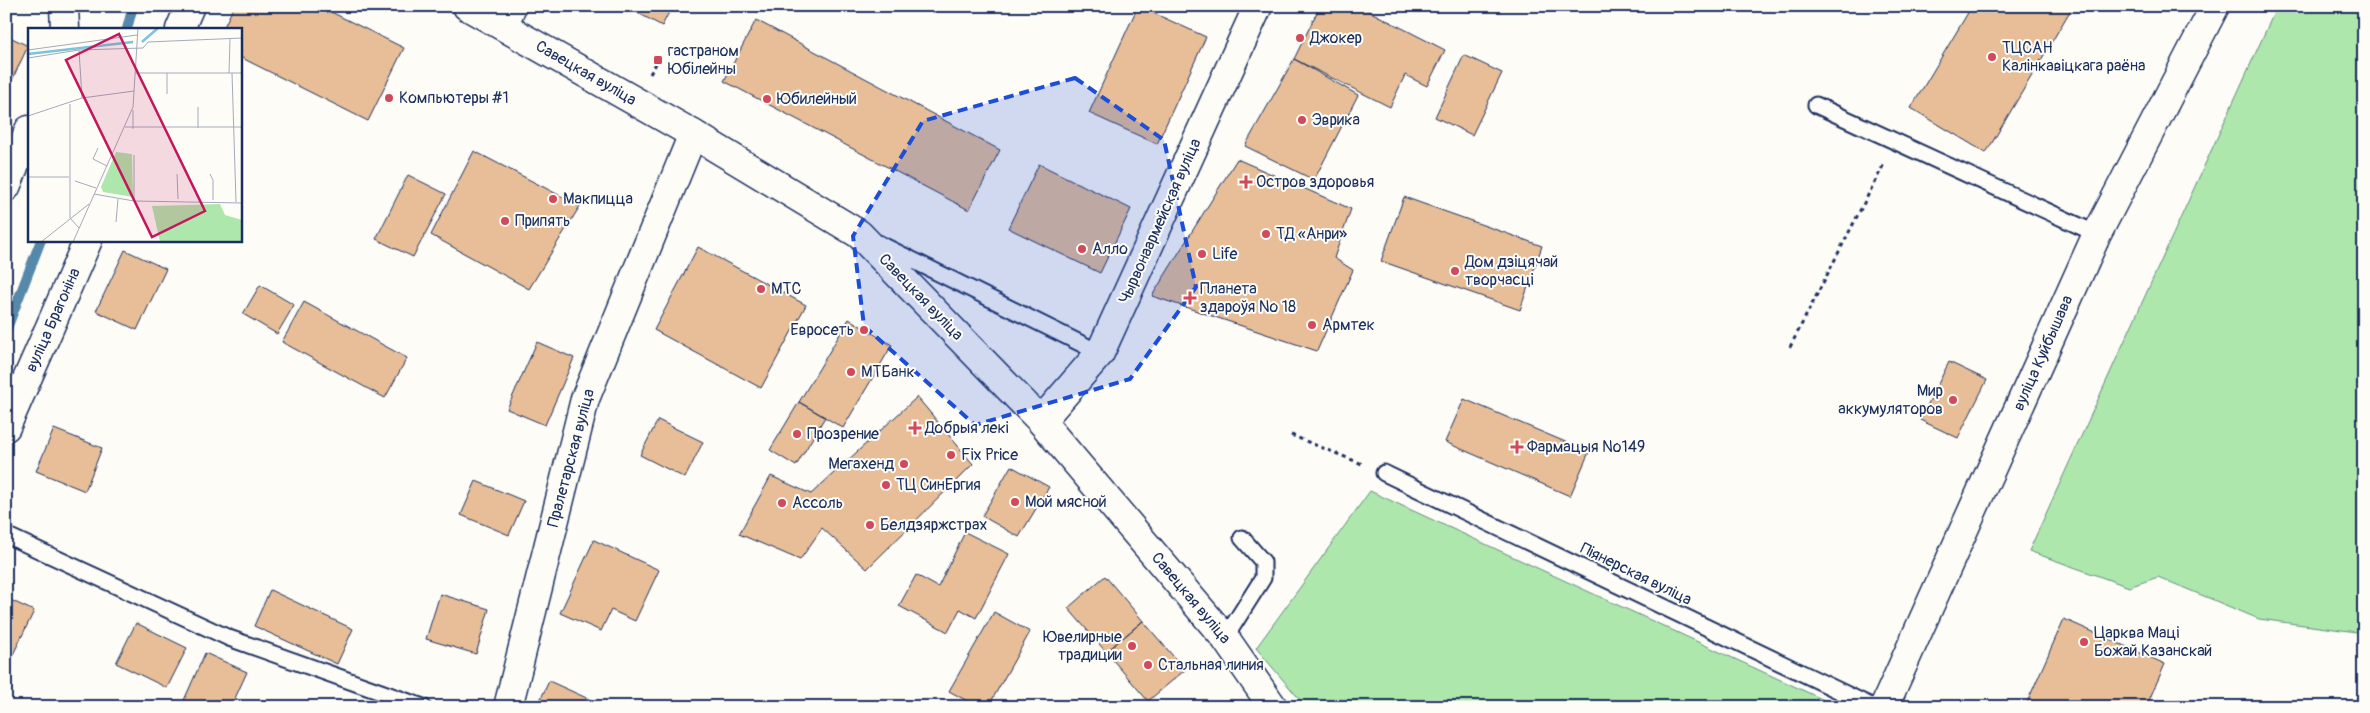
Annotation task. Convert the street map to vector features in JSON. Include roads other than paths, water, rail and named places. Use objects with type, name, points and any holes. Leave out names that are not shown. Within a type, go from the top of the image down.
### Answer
[{"type":"main road","points":[[64,6],[65,28]]},
{"type":"main road","points":[[180,28],[190,6]]},
{"type":"main road","name":"Савецкая вуліца","points":[[467,6],[508,16],[693,134],[859,234],[1041,421],[1226,638],[1273,707]]},
{"type":"main road","name":"Чырвонаармейская вуліца","points":[[1041,421],[1100,353],[1258,6]]},
{"type":"main road","name":"вуліца Куйбышава","points":[[1884,707],[2097,234],[2215,6]]},
{"type":"main road","points":[[6,187],[28,132]]},
{"type":"main road","name":"Пралетарская вуліца","points":[[508,707],[585,399],[693,134]]},
{"type":"main road","name":"вуліца Брагоніна","points":[[6,427],[88,241]]},
{"type":"lane","points":[[1816,105],[2097,234]]},
{"type":"lane","points":[[859,234],[1100,353]]},
{"type":"lane","name":"Піянерская вуліца","points":[[1384,473],[1873,707]]},
{"type":"lane","points":[[6,535],[229,638],[424,707]]},
{"type":"lane","points":[[1226,638],[1263,578],[1263,562],[1242,538]]},
{"type":"waterway","points":[[127,28],[133,6]]},
{"type":"waterway","points":[[6,331],[41,241]]},
{"type":"place","name":"Джокер","points":[[1300,38]]},
{"type":"place","name":"ТЦСАН Калінкавіцкага раёна","points":[[1992,57]]},
{"type":"place","name":"гастраном Юбілейны","points":[[658,60]]},
{"type":"place","name":"Компьютеры #1","points":[[389,98]]},
{"type":"place","name":"Юбилейный","points":[[767,99]]},
{"type":"place","name":"Эврика","points":[[1302,120]]},
{"type":"place","name":"Остров здоровья","points":[[1246,182]]},
{"type":"place","name":"Макпицца","points":[[553,199]]},
{"type":"place","name":"Припять","points":[[505,221]]},
{"type":"place","name":"ТД «Анри»","points":[[1266,234]]},
{"type":"place","name":"Алло","points":[[1082,249]]},
{"type":"place","name":"Life","points":[[1202,254]]},
{"type":"place","name":"Дом дзіцячай творчасці","points":[[1455,271]]},
{"type":"place","name":"МТС","points":[[761,289]]},
{"type":"place","name":"Планета здароўя № 18","points":[[1190,298]]},
{"type":"place","name":"Армтек","points":[[1312,325]]},
{"type":"place","name":"Евросеть","points":[[864,330]]},
{"type":"place","name":"МТБанк","points":[[851,372]]},
{"type":"place","name":"Мир аккумуляторов","points":[[1953,400]]},
{"type":"place","name":"Добрыя лекі","points":[[915,428]]},
{"type":"place","name":"Прозрение","points":[[797,434]]},
{"type":"place","name":"Фармацыя №149","points":[[1517,447]]},
{"type":"place","name":"Fix Price","points":[[951,455]]},
{"type":"place","name":"Мегахенд","points":[[904,464]]},
{"type":"place","name":"ТЦ СинЕргия","points":[[886,485]]},
{"type":"place","name":"Мой мясной","points":[[1015,502]]},
{"type":"place","name":"Ассоль","points":[[782,503]]},
{"type":"place","name":"Белдзяржстрах","points":[[870,525]]},
{"type":"place","name":"Царква Маці Божай Казанскай","points":[[2084,642]]},
{"type":"place","name":"Ювелирные традиции","points":[[1132,646]]},
{"type":"place","name":"Стальная линия","points":[[1148,665]]}]
